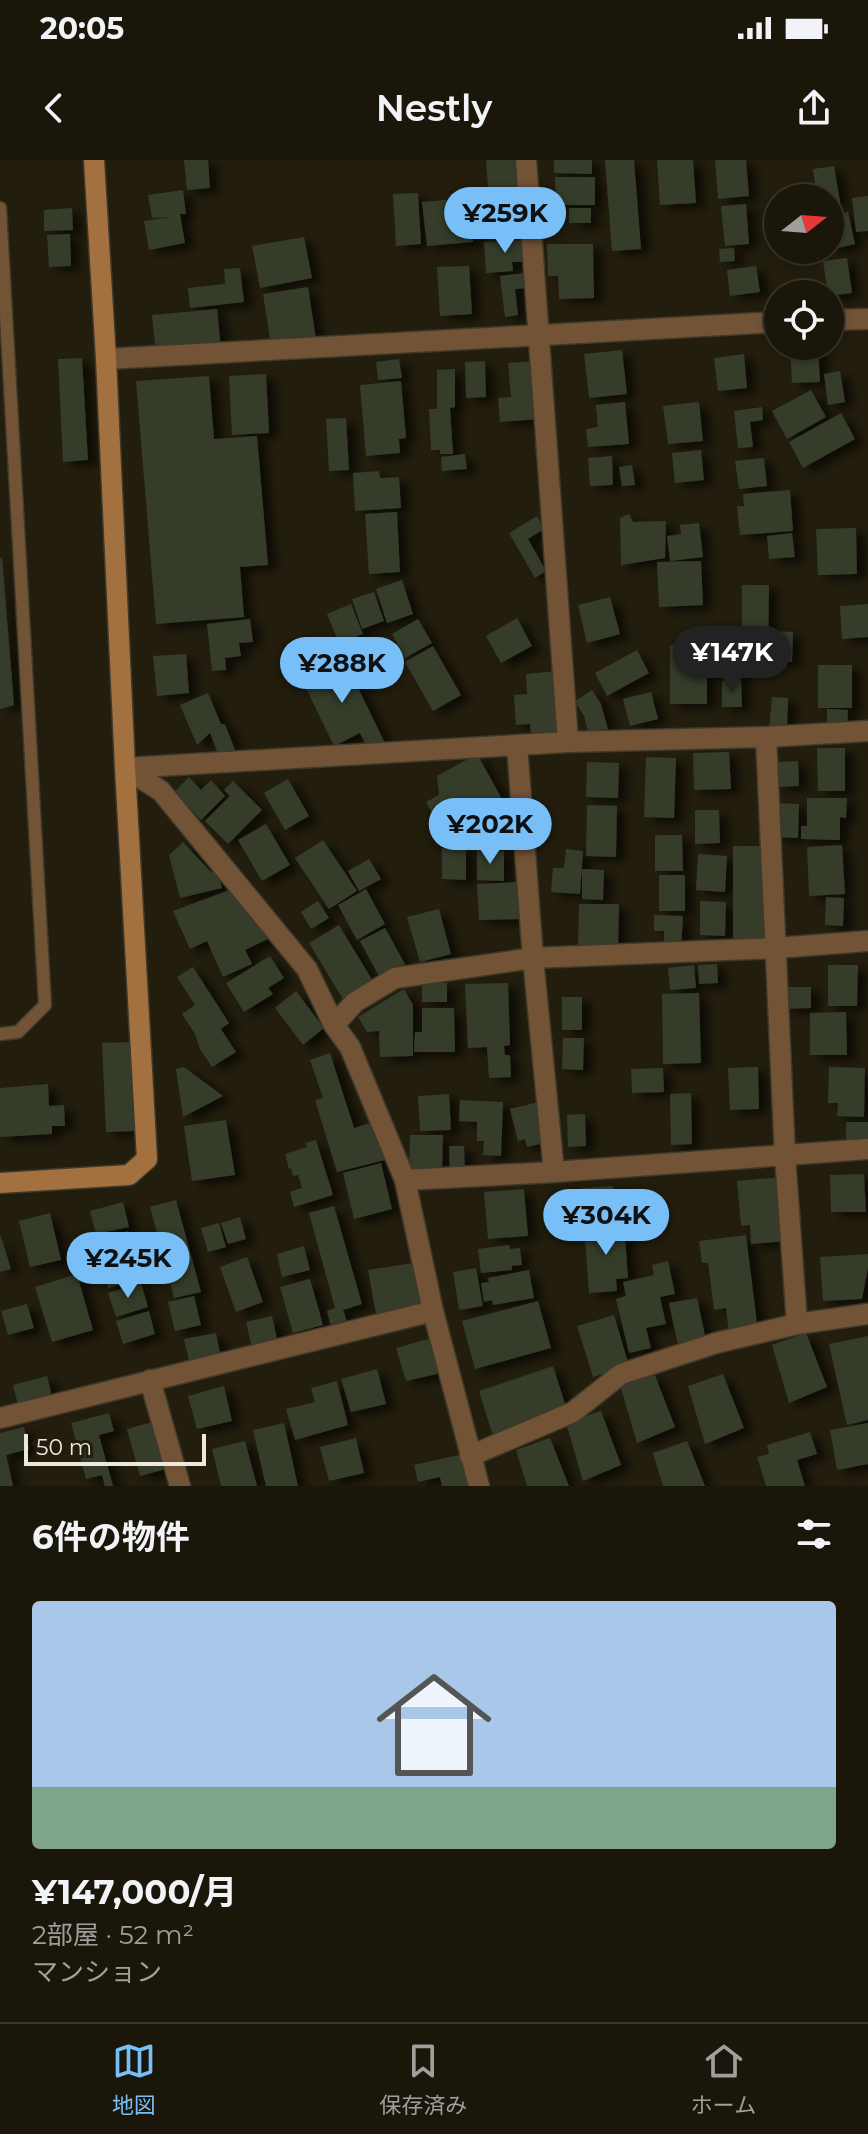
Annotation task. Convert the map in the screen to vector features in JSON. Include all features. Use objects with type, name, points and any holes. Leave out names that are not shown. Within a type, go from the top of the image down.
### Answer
[{"type":"street","points":[[0,1183],[129,1175],[147,1159],[94,160]]},
{"type":"street","points":[[526,160],[568,742]]},
{"type":"street","points":[[844,320],[868,319]]},
{"type":"street","points":[[106,359],[764,323]]},
{"type":"street","points":[[125,768],[568,742],[868,731]]},
{"type":"street","points":[[766,737],[785,1156],[797,1324]]},
{"type":"street","points":[[517,745],[533,958],[554,1172]]},
{"type":"street","points":[[125,768],[161,791],[307,969],[334,1025],[350,1047],[405,1180],[433,1311],[479,1486]]},
{"type":"street","points":[[334,1025],[355,1002],[395,978],[533,958],[868,941]]},
{"type":"street","points":[[405,1180],[868,1149]]},
{"type":"street","points":[[0,1418],[433,1311]]},
{"type":"street","points":[[470,1456],[573,1412],[621,1374],[716,1343],[797,1324],[868,1314]]},
{"type":"street","points":[[150,1380],[180,1486]]},
{"type":"lane","points":[[0,208],[45,1005],[18,1032],[0,1034]]},
{"type":"building","points":[[184,160],[208,160],[210,188],[187,190]]},
{"type":"building","points":[[486,160],[515,160],[516,178],[525,178],[527,197],[489,199]]},
{"type":"building","points":[[554,160],[592,160],[592,174],[554,173]]},
{"type":"building","points":[[605,160],[634,160],[641,249],[612,251]]},
{"type":"building","points":[[657,160],[693,160],[696,203],[660,205]]},
{"type":"building","points":[[715,160],[746,160],[749,196],[718,199]]},
{"type":"building","points":[[834,166],[837,184],[815,184],[813,169]]},
{"type":"building","points":[[555,177],[595,177],[595,205],[556,205]]},
{"type":"building","points":[[183,190],[186,214],[180,214],[185,243],[149,250],[144,221],[170,217],[152,218],[148,195]]},
{"type":"building","points":[[418,193],[421,244],[396,246],[393,194]]},
{"type":"building","points":[[868,196],[868,231],[856,232],[852,198]]},
{"type":"building","points":[[469,198],[473,242],[427,246],[422,202]]},
{"type":"building","points":[[510,200],[513,227],[484,230],[481,204]]},
{"type":"building","points":[[746,204],[749,244],[725,246],[721,206]]},
{"type":"building","points":[[72,208],[73,230],[44,231],[44,210]]},
{"type":"building","points":[[569,208],[591,208],[591,223],[569,223]]},
{"type":"building","points":[[848,212],[855,244],[844,247],[844,213]]},
{"type":"building","points":[[70,234],[71,266],[49,267],[47,235]]},
{"type":"building","points":[[304,237],[312,278],[260,288],[252,246]]},
{"type":"building","points":[[529,240],[530,262],[512,262],[513,271],[486,273],[484,242]]},
{"type":"building","points":[[547,244],[593,244],[594,298],[559,299],[558,276],[548,276]]},
{"type":"building","points":[[734,248],[735,261],[720,262],[719,249]]},
{"type":"building","points":[[844,258],[847,258],[852,293],[844,294],[844,280],[826,280],[823,264],[844,264]]},
{"type":"building","points":[[469,266],[472,314],[440,316],[437,267]]},
{"type":"building","points":[[756,266],[760,292],[730,296],[727,270]]},
{"type":"building","points":[[240,268],[244,302],[190,308],[188,288],[225,284],[224,269]]},
{"type":"building","points":[[525,273],[526,288],[515,289],[518,315],[505,317],[500,276]]},
{"type":"building","points":[[308,287],[316,339],[271,346],[263,294]]},
{"type":"building","points":[[217,309],[221,349],[156,355],[152,315]]},
{"type":"building","points":[[622,350],[627,394],[589,398],[584,354]]},
{"type":"building","points":[[744,354],[747,388],[718,391],[714,358]]},
{"type":"building","points":[[82,358],[88,460],[63,462],[58,359]]},
{"type":"building","points":[[399,359],[402,378],[378,380],[376,362]]},
{"type":"building","points":[[791,360],[819,360],[820,382],[792,383]]},
{"type":"building","points":[[485,361],[486,397],[466,398],[465,362]]},
{"type":"building","points":[[535,361],[540,419],[500,422],[498,398],[511,397],[508,363]]},
{"type":"building","points":[[455,369],[455,407],[450,408],[453,454],[440,454],[440,450],[431,450],[429,409],[437,409],[437,370]]},
{"type":"building","points":[[840,371],[845,402],[828,405],[824,374]]},
{"type":"building","points":[[266,374],[269,433],[232,435],[229,376]]},
{"type":"building","points":[[209,376],[214,439],[257,436],[268,565],[240,567],[244,617],[156,624],[136,381]]},
{"type":"building","points":[[401,381],[406,438],[399,439],[400,453],[366,456],[360,385]]},
{"type":"building","points":[[811,390],[826,417],[787,439],[772,411]]},
{"type":"building","points":[[625,402],[629,444],[588,447],[586,429],[598,427],[596,405]]},
{"type":"building","points":[[699,402],[703,441],[668,444],[663,406]]},
{"type":"building","points":[[762,407],[763,420],[750,422],[753,447],[738,448],[734,411]]},
{"type":"building","points":[[841,413],[855,439],[803,468],[789,442]]},
{"type":"building","points":[[346,418],[349,470],[329,471],[326,419]]},
{"type":"building","points":[[701,450],[704,480],[675,483],[672,453]]},
{"type":"building","points":[[465,454],[467,469],[442,471],[441,457]]},
{"type":"building","points":[[612,456],[613,485],[590,486],[588,458]]},
{"type":"building","points":[[764,458],[767,486],[739,489],[735,461]]},
{"type":"building","points":[[632,465],[635,485],[622,486],[619,467]]},
{"type":"building","points":[[379,471],[380,478],[399,477],[401,508],[355,511],[353,473]]},
{"type":"building","points":[[790,490],[793,531],[740,535],[737,506],[744,506],[743,494]]},
{"type":"building","points":[[397,512],[400,572],[369,574],[365,514]]},
{"type":"building","points":[[629,514],[633,522],[666,521],[665,558],[621,565],[620,518]]},
{"type":"building","points":[[537,516],[544,529],[528,539],[546,571],[535,578],[509,533]]},
{"type":"building","points":[[699,523],[703,557],[670,561],[667,536],[681,534],[680,525]]},
{"type":"building","points":[[856,528],[857,574],[818,575],[816,529]]},
{"type":"building","points":[[792,533],[795,557],[769,559],[767,536]]},
{"type":"building","points":[[0,558],[14,705],[0,709]]},
{"type":"building","points":[[701,561],[703,605],[659,607],[657,562]]},
{"type":"building","points":[[402,580],[413,614],[387,623],[376,589]]},
{"type":"building","points":[[742,585],[769,585],[768,653],[742,653]]},
{"type":"building","points":[[374,592],[384,621],[362,629],[352,599]]},
{"type":"building","points":[[610,597],[620,634],[587,643],[578,605]]},
{"type":"building","points":[[351,604],[363,634],[339,643],[327,614]]},
{"type":"building","points":[[868,604],[868,637],[842,639],[840,606]]},
{"type":"building","points":[[517,618],[532,646],[501,663],[486,636]]},
{"type":"building","points":[[250,619],[253,642],[239,643],[241,656],[225,658],[226,670],[212,671],[207,624]]},
{"type":"building","points":[[418,619],[432,643],[405,658],[392,634]]},
{"type":"building","points":[[773,631],[793,632],[792,662],[772,661]]},
{"type":"building","points":[[378,644],[389,668],[365,680],[354,655]]},
{"type":"building","points":[[670,645],[707,645],[707,704],[670,704]]},
{"type":"building","points":[[433,646],[461,695],[433,711],[405,662]]},
{"type":"building","points":[[637,650],[649,673],[607,696],[595,673]]},
{"type":"building","points":[[186,654],[189,693],[157,696],[153,656]]},
{"type":"building","points":[[344,659],[384,741],[368,749],[360,733],[334,746],[302,680]]},
{"type":"building","points":[[715,663],[742,664],[742,678],[715,678]]},
{"type":"building","points":[[818,665],[852,665],[852,708],[818,708]]},
{"type":"building","points":[[557,671],[563,735],[531,738],[530,724],[516,725],[514,695],[527,694],[526,674]]},
{"type":"building","points":[[741,680],[742,707],[722,707],[722,681]]},
{"type":"building","points":[[592,690],[601,704],[608,729],[589,735],[584,716],[575,701]]},
{"type":"building","points":[[651,692],[658,719],[630,726],[623,699]]},
{"type":"building","points":[[208,693],[235,750],[219,756],[210,733],[197,745],[180,705]]},
{"type":"building","points":[[772,697],[788,698],[787,729],[769,728]]},
{"type":"building","points":[[827,709],[848,710],[847,727],[827,726]]},
{"type":"building","points":[[817,748],[845,748],[845,791],[818,791]]},
{"type":"building","points":[[729,752],[731,789],[694,790],[693,753]]},
{"type":"building","points":[[477,754],[506,806],[448,842],[426,802],[439,795],[437,776]]},
{"type":"building","points":[[646,757],[676,758],[674,818],[644,817]]},
{"type":"building","points":[[798,761],[799,786],[778,787],[777,762]]},
{"type":"building","points":[[587,762],[619,763],[618,798],[586,797]]},
{"type":"building","points":[[189,777],[201,790],[211,780],[225,796],[201,820],[174,792]]},
{"type":"building","points":[[288,779],[309,816],[285,830],[264,793]]},
{"type":"building","points":[[233,781],[262,810],[228,844],[205,821],[230,796],[224,790]]},
{"type":"building","points":[[807,798],[847,798],[846,818],[840,817],[840,840],[801,839],[801,826],[807,826]]},
{"type":"building","points":[[775,803],[799,804],[798,838],[774,837]]},
{"type":"building","points":[[587,805],[617,806],[616,857],[586,856]]},
{"type":"building","points":[[695,810],[719,810],[720,843],[695,844]]},
{"type":"building","points":[[519,814],[519,846],[495,846],[494,815]]},
{"type":"building","points":[[266,824],[290,865],[262,881],[238,840]]},
{"type":"building","points":[[655,835],[682,835],[683,871],[655,871]]},
{"type":"building","points":[[323,840],[357,891],[329,909],[295,858]]},
{"type":"building","points":[[183,842],[211,872],[217,870],[222,888],[180,898],[169,855]]},
{"type":"building","points":[[842,845],[845,894],[809,896],[807,847]]},
{"type":"building","points":[[733,846],[765,846],[765,942],[733,942]]},
{"type":"building","points":[[442,848],[466,848],[466,880],[442,879]]},
{"type":"building","points":[[566,849],[583,851],[580,894],[551,892],[553,868],[564,868]]},
{"type":"building","points":[[477,850],[504,851],[504,881],[477,880]]},
{"type":"building","points":[[698,854],[727,856],[725,892],[696,890]]},
{"type":"building","points":[[369,859],[381,879],[359,891],[348,871]]},
{"type":"building","points":[[582,869],[604,870],[603,900],[582,899]]},
{"type":"building","points":[[659,875],[685,875],[685,911],[659,911]]},
{"type":"building","points":[[520,882],[522,919],[479,920],[477,884]]},
{"type":"building","points":[[235,888],[268,939],[245,950],[252,964],[223,977],[207,941],[190,949],[173,911]]},
{"type":"building","points":[[366,889],[385,924],[357,940],[338,905]]},
{"type":"building","points":[[826,897],[844,898],[843,926],[825,925]]},
{"type":"building","points":[[318,901],[329,918],[311,929],[301,912]]},
{"type":"building","points":[[700,901],[726,902],[725,936],[700,935]]},
{"type":"building","points":[[579,904],[619,904],[618,951],[578,951]]},
{"type":"building","points":[[439,909],[451,954],[420,962],[407,917]]},
{"type":"building","points":[[654,915],[683,916],[681,950],[664,949],[664,931],[654,931]]},
{"type":"building","points":[[339,925],[374,983],[344,1001],[309,943]]},
{"type":"building","points":[[385,928],[405,964],[380,978],[360,941]]},
{"type":"building","points":[[270,956],[284,978],[268,988],[273,994],[244,1012],[226,983]]},
{"type":"building","points":[[717,964],[718,983],[699,984],[698,965]]},
{"type":"building","points":[[694,965],[696,988],[670,990],[668,968]]},
{"type":"building","points":[[828,965],[858,965],[857,1006],[828,1006]]},
{"type":"building","points":[[193,967],[229,1023],[221,1029],[236,1052],[212,1067],[182,1014],[195,1005],[177,977]]},
{"type":"building","points":[[422,983],[447,983],[447,1002],[422,1002]]},
{"type":"building","points":[[508,983],[510,1045],[504,1046],[505,1055],[510,1055],[511,1077],[489,1078],[487,1047],[468,1048],[465,984]]},
{"type":"building","points":[[783,987],[811,987],[811,1008],[783,1009]]},
{"type":"building","points":[[404,989],[413,1005],[413,1056],[380,1057],[379,1031],[367,1032],[358,1017]]},
{"type":"building","points":[[296,991],[324,1028],[303,1045],[275,1008]]},
{"type":"building","points":[[699,993],[701,1063],[663,1064],[662,994]]},
{"type":"building","points":[[562,997],[582,997],[582,1030],[562,1030]]},
{"type":"building","points":[[422,1008],[454,1008],[455,1052],[414,1052],[415,1032],[422,1032]]},
{"type":"building","points":[[846,1012],[847,1055],[810,1055],[810,1013]]},
{"type":"building","points":[[563,1038],[584,1038],[583,1070],[562,1069]]},
{"type":"building","points":[[131,1042],[135,1131],[106,1132],[102,1043]]},
{"type":"building","points":[[330,1053],[354,1128],[373,1122],[385,1160],[337,1172],[315,1100],[323,1098],[310,1060]]},
{"type":"building","points":[[184,1067],[223,1096],[183,1117],[176,1069]]},
{"type":"building","points":[[758,1067],[759,1109],[730,1110],[728,1068]]},
{"type":"building","points":[[829,1067],[865,1068],[864,1117],[837,1116],[838,1103],[828,1103]]},
{"type":"building","points":[[663,1068],[664,1092],[632,1093],[631,1069]]},
{"type":"building","points":[[48,1084],[49,1106],[64,1105],[65,1126],[52,1126],[52,1134],[0,1137],[0,1088]]},
{"type":"building","points":[[691,1093],[692,1144],[671,1145],[670,1094]]},
{"type":"building","points":[[449,1094],[451,1130],[420,1131],[418,1096]]},
{"type":"building","points":[[460,1100],[503,1102],[501,1156],[483,1155],[484,1141],[477,1141],[477,1122],[459,1121]]},
{"type":"building","points":[[539,1102],[549,1142],[527,1147],[525,1139],[518,1141],[510,1109]]},
{"type":"building","points":[[585,1114],[586,1146],[568,1147],[567,1115]]},
{"type":"building","points":[[226,1120],[235,1175],[192,1181],[184,1126]]},
{"type":"building","points":[[846,1122],[868,1122],[868,1144],[846,1144]]},
{"type":"building","points":[[410,1135],[443,1135],[442,1175],[409,1175]]},
{"type":"building","points":[[316,1140],[333,1195],[294,1207],[290,1192],[302,1188],[298,1175],[293,1176],[289,1169],[285,1154],[307,1147],[305,1143]]},
{"type":"building","points":[[449,1146],[464,1146],[465,1174],[450,1174]]},
{"type":"building","points":[[381,1163],[392,1209],[354,1219],[343,1173]]},
{"type":"building","points":[[864,1174],[866,1212],[831,1212],[830,1175]]},
{"type":"building","points":[[783,1177],[788,1241],[751,1244],[750,1225],[741,1226],[737,1181]]},
{"type":"building","points":[[613,1186],[615,1215],[583,1217],[581,1188]]},
{"type":"building","points":[[524,1189],[528,1236],[488,1239],[484,1192]]},
{"type":"building","points":[[176,1200],[201,1292],[174,1298],[150,1207]]},
{"type":"building","points":[[123,1202],[129,1227],[96,1234],[90,1211]]},
{"type":"building","points":[[334,1206],[362,1304],[343,1310],[347,1322],[331,1327],[327,1311],[335,1308],[309,1213]]},
{"type":"building","points":[[50,1213],[61,1260],[30,1267],[19,1221]]},
{"type":"building","points":[[240,1217],[246,1239],[228,1244],[221,1223]]},
{"type":"building","points":[[219,1223],[226,1247],[208,1252],[201,1228]]},
{"type":"building","points":[[624,1223],[628,1278],[616,1279],[617,1291],[589,1293],[584,1226]]},
{"type":"building","points":[[128,1231],[134,1254],[103,1263],[96,1240]]},
{"type":"building","points":[[0,1234],[11,1269],[0,1272]]},
{"type":"building","points":[[746,1235],[758,1331],[729,1334],[726,1308],[714,1310],[708,1263],[702,1263],[699,1241]]},
{"type":"building","points":[[509,1245],[510,1249],[520,1248],[522,1265],[512,1266],[512,1270],[481,1273],[478,1249]]},
{"type":"building","points":[[304,1246],[310,1270],[282,1277],[277,1254]]},
{"type":"building","points":[[868,1254],[862,1299],[823,1301],[820,1257]]},
{"type":"building","points":[[138,1256],[144,1278],[108,1288],[102,1266]]},
{"type":"building","points":[[247,1257],[263,1302],[236,1312],[220,1267]]},
{"type":"building","points":[[668,1261],[675,1294],[660,1297],[666,1324],[646,1328],[651,1348],[629,1353],[616,1299],[626,1296],[623,1282],[654,1275],[652,1265]]},
{"type":"building","points":[[413,1263],[421,1307],[376,1314],[368,1270]]},
{"type":"building","points":[[476,1268],[483,1306],[459,1310],[453,1272]]},
{"type":"building","points":[[529,1270],[534,1298],[493,1305],[492,1300],[484,1302],[481,1283],[489,1282],[488,1278]]},
{"type":"building","points":[[77,1274],[93,1330],[52,1342],[35,1287]]},
{"type":"building","points":[[310,1279],[323,1325],[293,1333],[280,1287]]},
{"type":"building","points":[[141,1283],[148,1307],[116,1317],[108,1293]]},
{"type":"building","points":[[194,1296],[201,1325],[175,1331],[168,1302]]},
{"type":"building","points":[[697,1298],[706,1340],[678,1345],[669,1303]]},
{"type":"building","points":[[538,1301],[551,1348],[475,1369],[462,1321]]},
{"type":"building","points":[[27,1304],[34,1328],[8,1335],[1,1311]]},
{"type":"building","points":[[149,1311],[155,1334],[123,1344],[116,1321]]},
{"type":"building","points":[[614,1315],[629,1366],[593,1377],[577,1326]]},
{"type":"building","points":[[272,1316],[278,1343],[252,1348],[246,1322]]},
{"type":"building","points":[[216,1333],[221,1358],[190,1365],[184,1339]]},
{"type":"building","points":[[806,1333],[827,1387],[789,1403],[772,1345]]},
{"type":"building","points":[[868,1336],[868,1420],[847,1425],[829,1344]]},
{"type":"building","points":[[432,1338],[441,1373],[406,1381],[396,1348]]},
{"type":"building","points":[[553,1366],[567,1410],[493,1436],[479,1391]]},
{"type":"building","points":[[377,1369],[386,1404],[351,1412],[341,1379]]},
{"type":"building","points":[[654,1373],[675,1427],[637,1443],[620,1385]]},
{"type":"building","points":[[723,1374],[744,1428],[705,1444],[688,1386]]},
{"type":"building","points":[[47,1376],[53,1401],[19,1409],[13,1385]]},
{"type":"building","points":[[337,1381],[348,1425],[295,1440],[286,1409],[315,1402],[311,1388]]},
{"type":"building","points":[[224,1386],[232,1421],[197,1429],[188,1396]]},
{"type":"building","points":[[601,1411],[621,1465],[583,1481],[566,1423]]},
{"type":"building","points":[[109,1413],[114,1431],[99,1435],[113,1486],[105,1486],[102,1475],[86,1479],[71,1423]]},
{"type":"building","points":[[156,1421],[170,1468],[140,1476],[127,1429]]},
{"type":"building","points":[[284,1423],[298,1486],[266,1486],[253,1430]]},
{"type":"building","points":[[868,1423],[868,1464],[837,1470],[830,1430]]},
{"type":"building","points":[[24,1427],[29,1449],[6,1455],[13,1486],[0,1486],[0,1433]]},
{"type":"building","points":[[810,1432],[817,1454],[797,1460],[805,1486],[766,1486],[757,1457],[769,1454],[767,1445]]},
{"type":"building","points":[[356,1438],[364,1473],[329,1481],[320,1447]]},
{"type":"building","points":[[550,1438],[569,1486],[527,1486],[516,1450]]},
{"type":"building","points":[[245,1441],[257,1486],[221,1486],[212,1449]]},
{"type":"building","points":[[687,1441],[705,1486],[663,1486],[653,1453]]},
{"type":"building","points":[[468,1453],[476,1486],[442,1486],[440,1477],[418,1482],[414,1465]]}]
